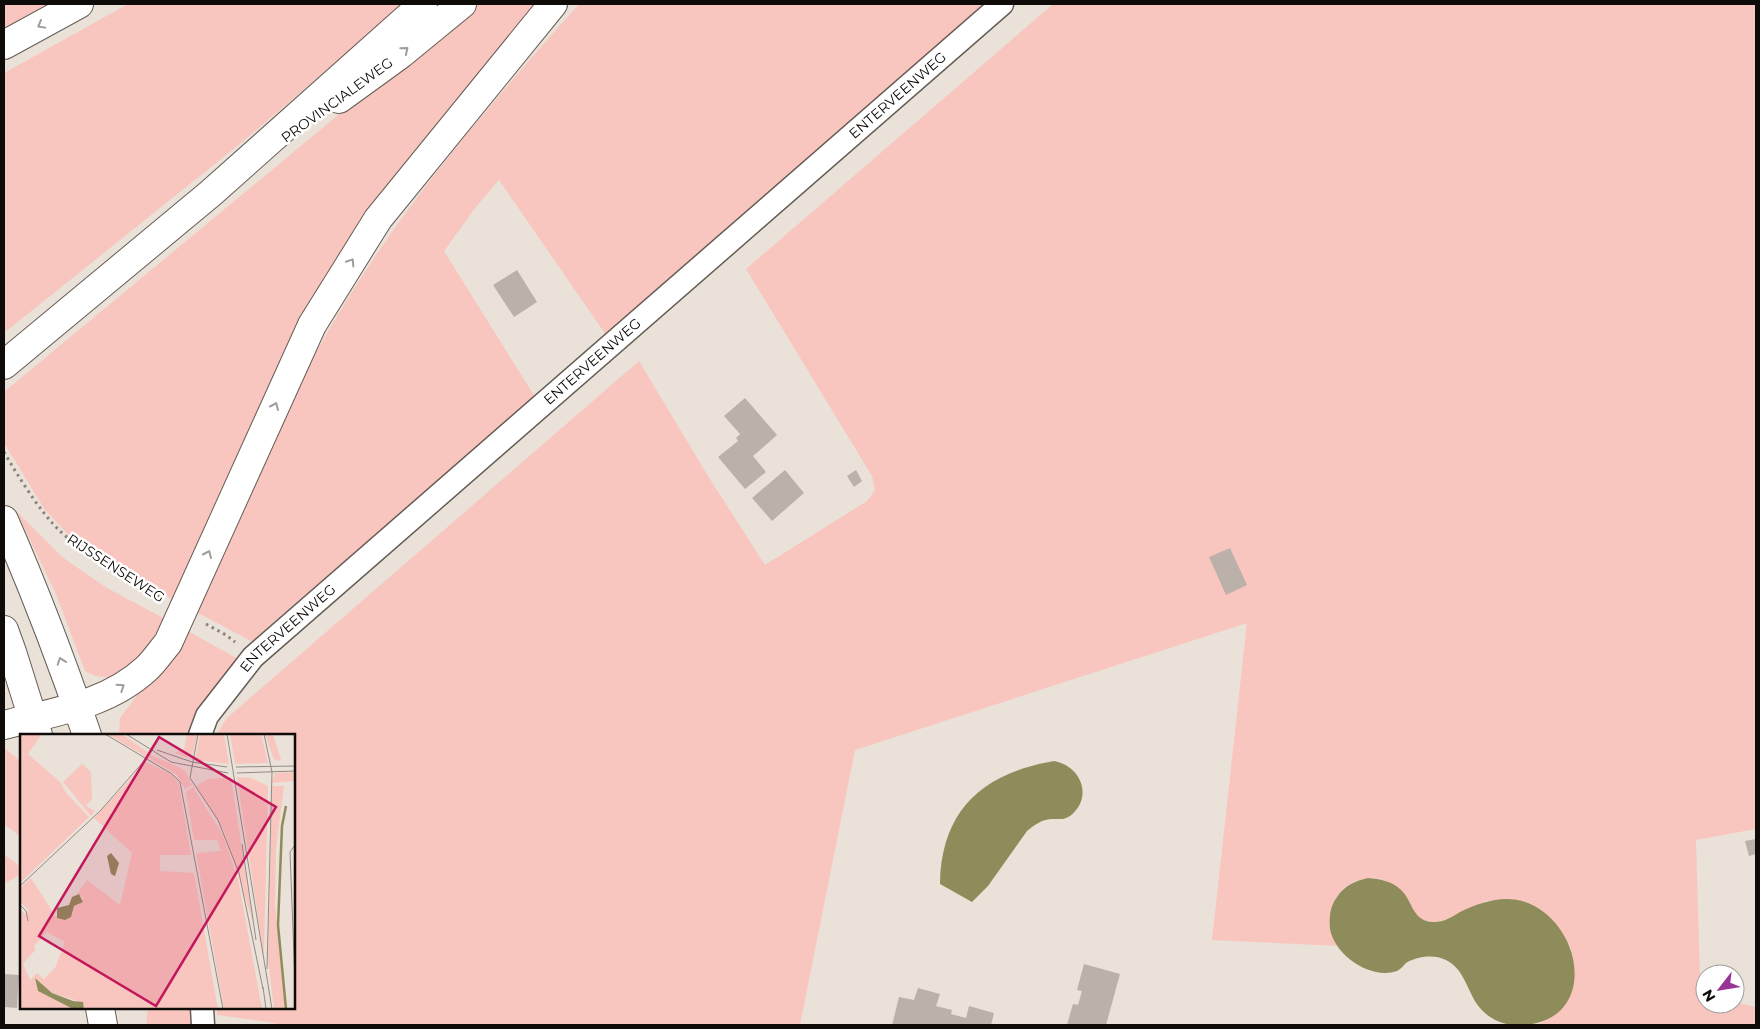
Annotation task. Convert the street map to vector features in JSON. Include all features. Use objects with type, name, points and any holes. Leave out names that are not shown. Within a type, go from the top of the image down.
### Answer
[{"type":"main road","points":[[4,45],[79,4]]},
{"type":"main road","name":"PROVINCIALEWEG","points":[[4,365],[211,194],[423,4]]},
{"type":"main road","name":"PROVINCIALEWEG","points":[[211,194],[401,54],[462,4]]},
{"type":"main road","points":[[4,726],[36,726],[116,691],[146,669],[168,643],[312,325],[378,219],[553,4]]},
{"type":"main road","points":[[4,520],[45,618],[86,734]]},
{"type":"main road","points":[[4,630],[36,726]]},
{"type":"main road","points":[[100,1009],[103,1025]]},
{"type":"main road","points":[[115,1009],[115,1025]]},
{"type":"street","name":"ENTERVEENWEG","points":[[200,734],[207,716],[252,657],[1002,4]]},
{"type":"street","points":[[202,1009],[203,1025]]},
{"type":"path","name":"RIJSSENSEWEG","points":[[4,452],[34,499],[58,530],[82,550],[182,611],[226,635],[252,657]]},
{"type":"shaded area","points":[[4,4],[71,4],[4,41]]},
{"type":"shaded area","points":[[128,4],[404,4],[241,143],[4,333],[4,73]]},
{"type":"shaded area","points":[[472,4],[546,4],[354,242],[176,601],[120,572],[80,547],[45,510],[4,443],[4,392]]},
{"type":"shaded area","points":[[579,4],[989,4],[606,335],[499,180],[476,207],[444,251],[535,397],[270,625],[255,643],[194,611],[267,448],[307,369],[352,292],[377,253],[459,143]]},
{"type":"shaded area","points":[[1053,4],[1756,4],[1756,829],[1696,840],[1700,964],[1695,964],[1695,1014],[1745,1014],[1745,1004],[1756,1007],[1756,1025],[1536,1025],[1549,1019],[1561,1009],[1569,997],[1571,948],[1556,924],[1544,913],[1531,904],[1516,900],[1487,901],[1442,921],[1431,922],[1421,919],[1414,913],[1407,898],[1390,883],[1380,879],[1368,878],[1355,881],[1344,888],[1336,898],[1331,909],[1332,935],[1338,946],[1212,940],[1247,623],[855,750],[800,1025],[283,1025],[217,1015],[217,1009],[295,1009],[295,734],[217,734],[227,718],[639,361],[708,476],[765,565],[867,501],[875,490],[872,476],[746,269]]},
{"type":"shaded area","points":[[16,511],[62,557],[107,588],[167,620],[153,651],[114,678],[95,676],[85,671],[56,594]]},
{"type":"shaded area","points":[[186,630],[240,660],[200,709],[188,734],[119,734],[120,718]]},
{"type":"shaded area","points":[[4,748],[20,762],[20,836],[4,824]]},
{"type":"shaded area","points":[[1054,761],[1071,769],[1081,783],[1083,792],[1081,800],[1070,816],[1043,821],[1027,831],[988,886],[972,902],[940,884],[942,858],[948,835],[958,816],[971,799],[987,786],[1006,775]]},
{"type":"shaded area","points":[[4,855],[18,865],[20,875],[4,884]]},
{"type":"shaded area","points":[[1368,878],[1385,881],[1397,886],[1404,893],[1416,914],[1420,918],[1432,922],[1443,921],[1471,907],[1493,900],[1514,899],[1535,906],[1545,913],[1559,928],[1569,946],[1574,964],[1574,982],[1569,999],[1558,1013],[1541,1022],[1519,1025],[1510,1024],[1497,1021],[1485,1013],[1474,1000],[1459,971],[1441,958],[1431,956],[1415,959],[1406,963],[1397,971],[1387,973],[1376,972],[1356,964],[1347,957],[1333,939],[1330,929],[1330,912],[1343,889],[1355,882]]},
{"type":"shaded area","points":[[148,1009],[191,1009],[193,1025],[146,1025]]},
{"type":"building","points":[[517,270],[537,302],[514,317],[493,285]]},
{"type":"building","points":[[745,398],[777,435],[753,456],[766,472],[745,489],[718,457],[738,441],[736,438],[740,434],[724,416]]},
{"type":"building","points":[[785,470],[804,493],[772,521],[752,498]]},
{"type":"building","points":[[856,470],[862,481],[854,487],[847,476]]},
{"type":"building","points":[[1230,548],[1247,585],[1226,595],[1209,557]]},
{"type":"building","points":[[1756,839],[1756,854],[1749,856],[1745,841]]},
{"type":"building","points":[[1084,964],[1120,974],[1106,1025],[1067,1025],[1073,1004],[1078,1005],[1082,991],[1077,990]]},
{"type":"building","points":[[4,974],[19,975],[17,1008],[4,1007]]},
{"type":"building","points":[[918,988],[940,994],[936,1006],[952,1010],[951,1014],[966,1018],[969,1006],[994,1013],[991,1025],[892,1025],[899,997],[914,1000]]}]
